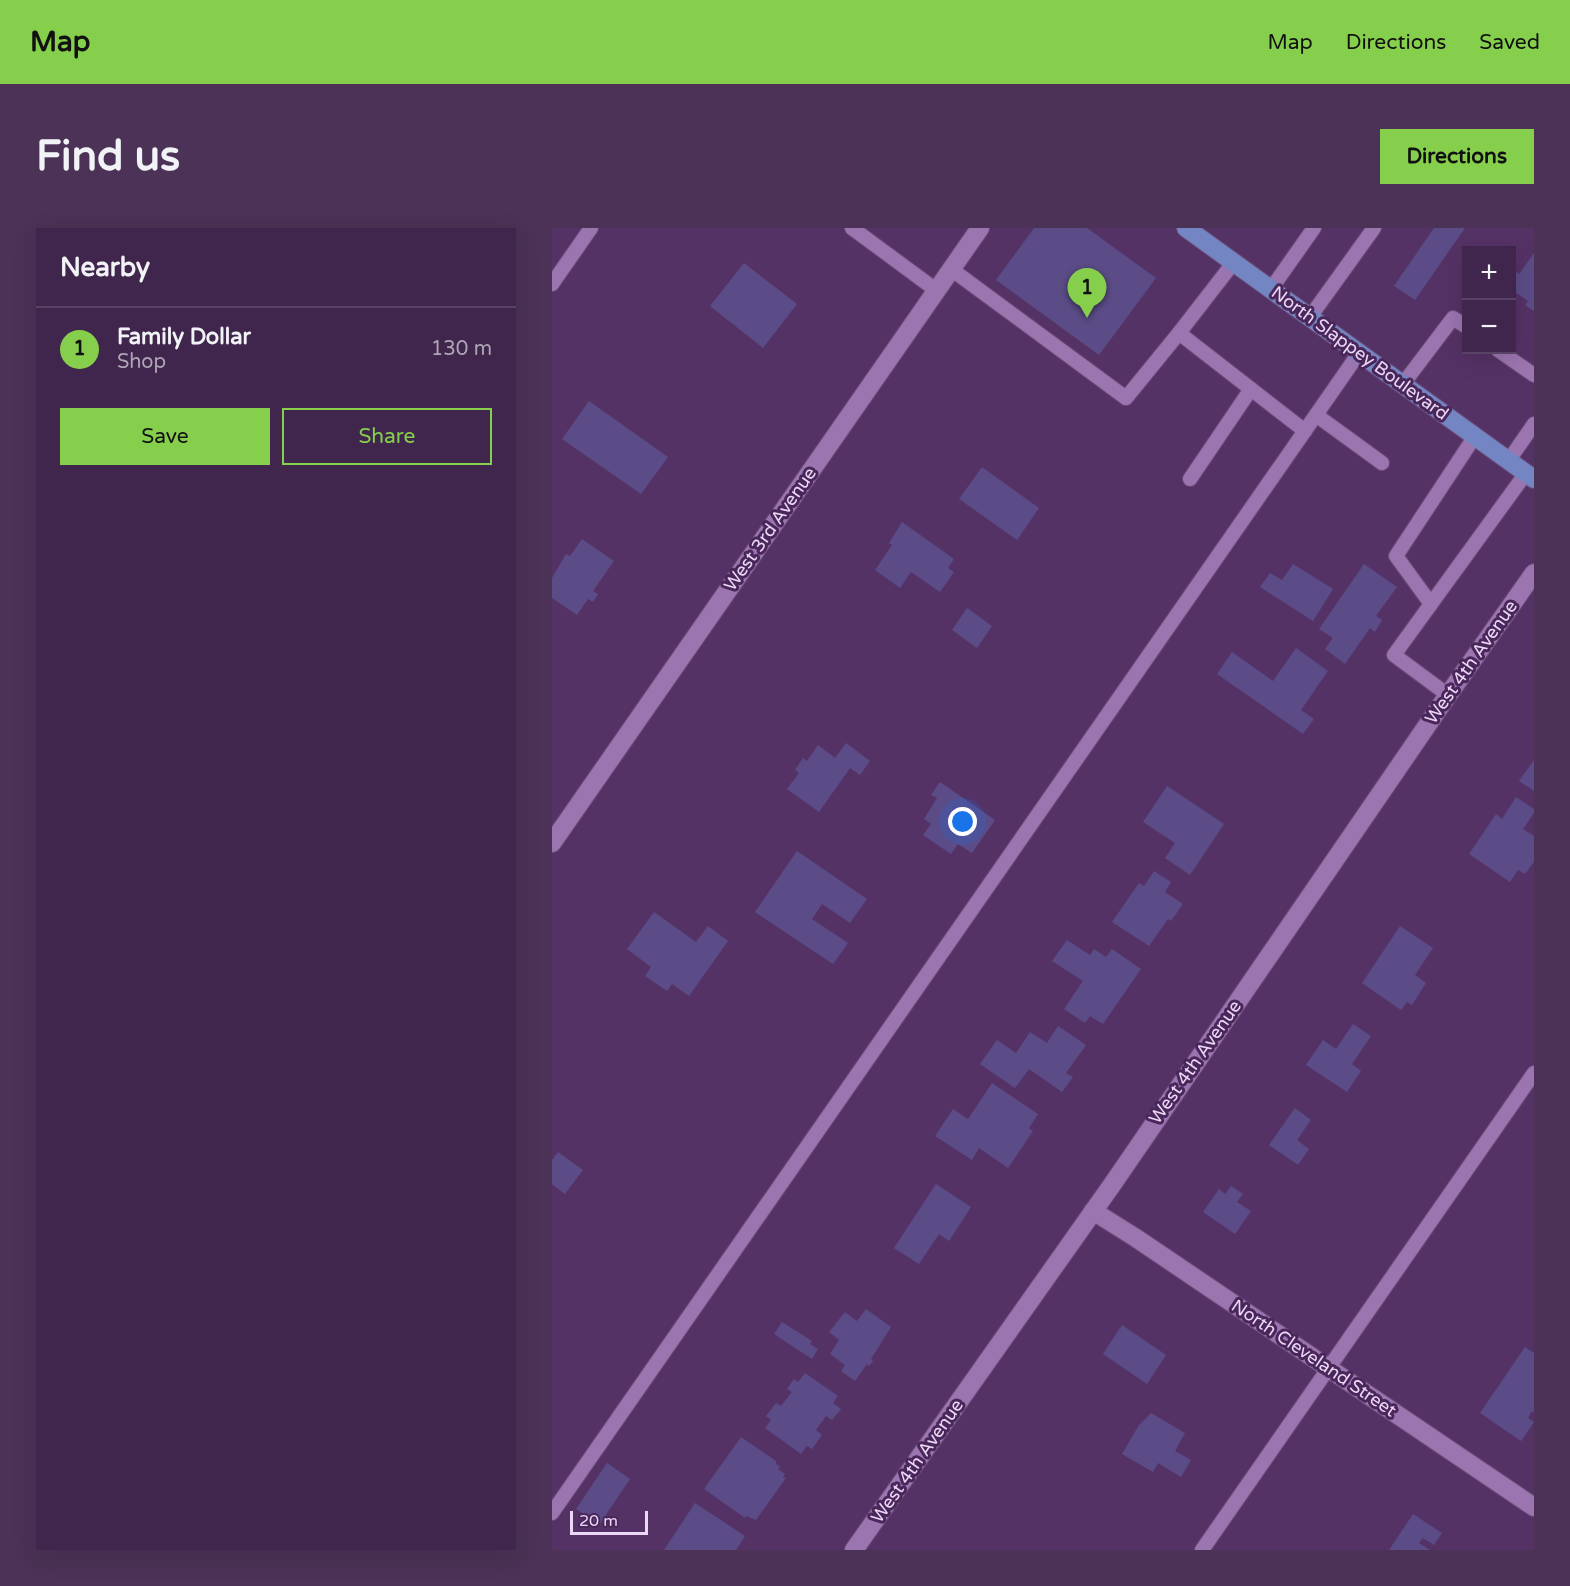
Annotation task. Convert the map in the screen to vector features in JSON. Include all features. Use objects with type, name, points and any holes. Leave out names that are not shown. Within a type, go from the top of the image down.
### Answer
[{"type":"main road","name":"North Slappey Boulevard","points":[[1186,228],[1530,476]]},
{"type":"street","name":"West 3rd Avenue","points":[[555,833],[980,228]]},
{"type":"street","name":"West 4th Avenue","points":[[854,1550],[1093,1211],[1534,573]]},
{"type":"street","name":"North Cleveland Street","points":[[1093,1211],[1534,1507]]},
{"type":"lane","points":[[552,284],[591,228]]},
{"type":"lane","points":[[852,228],[936,290]]},
{"type":"lane","points":[[1271,289],[1314,228]]},
{"type":"lane","points":[[1310,317],[1374,228]]},
{"type":"lane","points":[[951,269],[1126,398],[1234,262]]},
{"type":"lane","points":[[1403,384],[1453,318],[1462,324]]},
{"type":"lane","points":[[1179,333],[1305,431]]},
{"type":"lane","points":[[552,1513],[1359,352]]},
{"type":"lane","points":[[1504,354],[1534,375]]},
{"type":"lane","points":[[1190,479],[1251,389]]},
{"type":"lane","points":[[1316,415],[1382,463]]},
{"type":"lane","points":[[1509,460],[1534,424]]},
{"type":"lane","points":[[1431,604],[1396,556],[1475,436]]},
{"type":"lane","points":[[1448,695],[1394,654],[1530,476]]},
{"type":"lane","points":[[1202,1550],[1534,1073]]},
{"type":"building","points":[[1034,228],[1087,228],[1156,278],[1099,355],[996,280]]},
{"type":"building","points":[[1434,228],[1465,228],[1415,300],[1394,286]]},
{"type":"building","points":[[1534,253],[1534,311],[1525,305],[1528,301],[1516,293],[1516,272],[1519,274]]},
{"type":"building","points":[[744,263],[797,304],[763,348],[710,306]]},
{"type":"building","points":[[589,401],[668,457],[641,494],[562,439]]},
{"type":"building","points":[[982,467],[1039,508],[1017,540],[959,499]]},
{"type":"building","points":[[902,522],[954,559],[948,568],[954,572],[940,592],[911,572],[900,588],[875,570],[892,545],[889,543]]},
{"type":"building","points":[[582,539],[614,561],[593,591],[598,594],[593,602],[588,599],[577,615],[552,598],[552,578],[566,554],[570,556]]},
{"type":"building","points":[[1293,564],[1333,589],[1313,621],[1260,587],[1270,573],[1282,580]]},
{"type":"building","points":[[1364,564],[1397,587],[1376,616],[1382,620],[1375,632],[1370,628],[1345,664],[1325,649],[1333,638],[1319,629]]},
{"type":"building","points":[[967,608],[992,626],[977,648],[952,630]]},
{"type":"building","points":[[1296,648],[1328,671],[1301,710],[1314,719],[1303,734],[1217,674],[1232,652],[1273,681]]},
{"type":"building","points":[[846,743],[870,761],[860,775],[850,768],[819,812],[787,789],[799,773],[795,770],[803,758],[807,761],[818,745],[835,758]]},
{"type":"building","points":[[1534,760],[1534,791],[1519,781]]},
{"type":"building","points":[[940,782],[995,820],[972,853],[958,844],[951,854],[923,835],[931,824],[924,819],[937,798],[931,795]]},
{"type":"building","points":[[1167,786],[1224,824],[1190,875],[1165,858],[1175,843],[1143,822]]},
{"type":"building","points":[[1516,797],[1534,809],[1534,813],[1523,829],[1534,836],[1534,862],[1525,874],[1518,870],[1510,882],[1469,854],[1496,814],[1502,819]]},
{"type":"building","points":[[797,851],[867,899],[850,923],[822,904],[812,919],[848,943],[833,964],[755,912]]},
{"type":"building","points":[[1154,871],[1171,882],[1165,892],[1183,904],[1171,921],[1168,919],[1149,946],[1112,922],[1139,883],[1144,886]]},
{"type":"building","points":[[654,912],[696,942],[708,926],[728,941],[689,996],[672,984],[667,991],[645,976],[651,967],[627,949]]},
{"type":"building","points":[[1400,926],[1433,948],[1415,975],[1426,983],[1412,1005],[1407,1002],[1401,1010],[1362,983]]},
{"type":"building","points":[[1067,940],[1090,955],[1094,949],[1106,957],[1112,949],[1141,969],[1103,1024],[1090,1016],[1085,1023],[1064,1009],[1083,981],[1052,961]]},
{"type":"building","points":[[1353,1024],[1371,1036],[1352,1064],[1361,1071],[1347,1092],[1306,1065],[1323,1040],[1336,1049]]},
{"type":"building","points":[[1058,1026],[1086,1045],[1066,1073],[1073,1077],[1062,1092],[1029,1069],[1015,1088],[980,1064],[997,1040],[1016,1053],[1030,1032],[1047,1043]]},
{"type":"building","points":[[992,1083],[1038,1114],[1029,1128],[1033,1131],[1008,1168],[979,1148],[972,1160],[935,1136],[953,1109],[968,1119]]},
{"type":"building","points":[[1295,1108],[1311,1120],[1297,1140],[1309,1149],[1298,1165],[1269,1145]]},
{"type":"building","points":[[558,1152],[583,1170],[565,1194],[552,1184],[552,1160]]},
{"type":"building","points":[[936,1184],[971,1207],[949,1241],[939,1234],[919,1264],[894,1248]]},
{"type":"building","points":[[1231,1186],[1243,1194],[1237,1202],[1251,1211],[1235,1234],[1203,1212],[1219,1189],[1225,1194]]},
{"type":"building","points":[[866,1309],[891,1327],[871,1359],[873,1361],[869,1366],[867,1364],[855,1381],[841,1371],[845,1365],[830,1354],[839,1340],[829,1332],[845,1312],[857,1321]]},
{"type":"building","points":[[782,1322],[812,1341],[810,1344],[818,1349],[812,1359],[774,1334]]},
{"type":"building","points":[[1122,1325],[1166,1355],[1147,1384],[1103,1354]]},
{"type":"building","points":[[1525,1347],[1534,1353],[1534,1413],[1532,1411],[1528,1418],[1534,1422],[1521,1441],[1480,1413]]},
{"type":"building","points":[[805,1373],[838,1396],[833,1403],[841,1409],[832,1420],[826,1416],[816,1430],[822,1435],[812,1449],[807,1446],[801,1454],[765,1428],[771,1420],[766,1416],[776,1403],[781,1406],[792,1392],[787,1389],[794,1379],[798,1382]]},
{"type":"building","points":[[1151,1413],[1185,1433],[1175,1451],[1191,1460],[1181,1477],[1158,1463],[1153,1472],[1122,1454],[1139,1425]]},
{"type":"building","points":[[741,1437],[776,1461],[780,1467],[778,1469],[785,1474],[783,1477],[786,1478],[756,1520],[746,1516],[745,1518],[704,1489]]},
{"type":"building","points":[[607,1463],[630,1479],[599,1525],[576,1509]]},
{"type":"building","points":[[695,1503],[745,1536],[736,1550],[664,1550]]},
{"type":"building","points":[[1413,1514],[1442,1533],[1434,1545],[1423,1538],[1419,1543],[1430,1550],[1389,1550]]},
{"type":"place","name":"Family Dollar","points":[[1087,318]]}]
